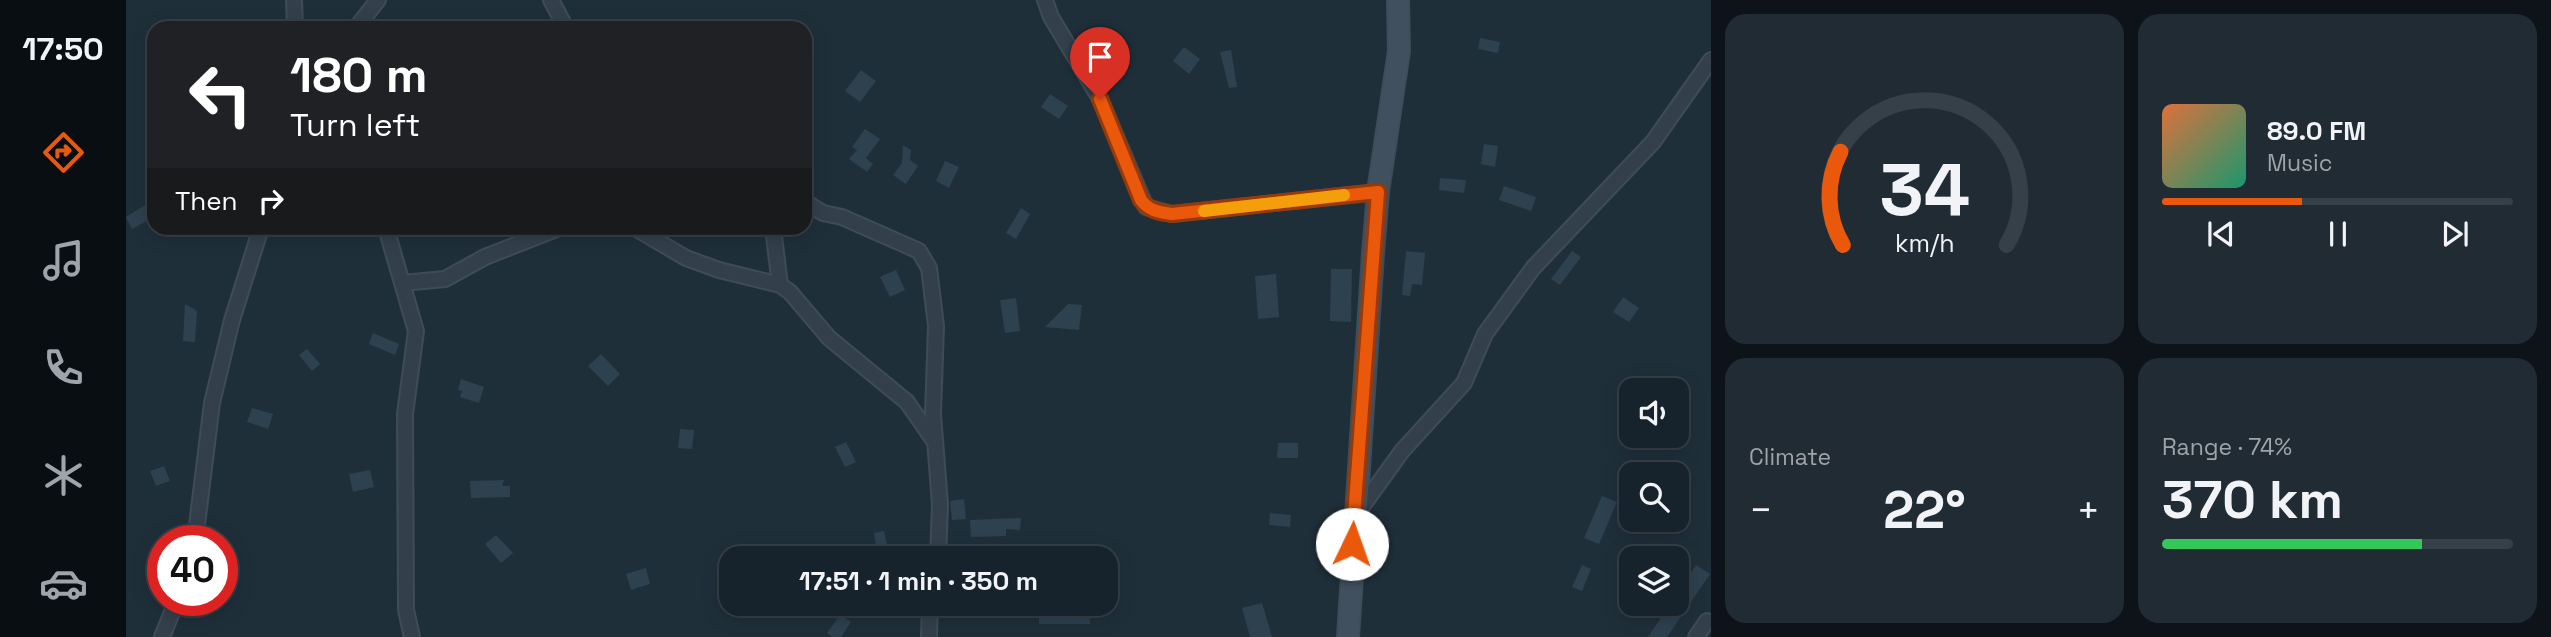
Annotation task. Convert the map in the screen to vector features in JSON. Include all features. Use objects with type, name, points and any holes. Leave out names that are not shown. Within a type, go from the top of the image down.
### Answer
[{"type":"street","points":[[294,0],[295,21]]},
{"type":"street","points":[[362,21],[378,0]]},
{"type":"street","points":[[551,0],[562,21]]},
{"type":"street","points":[[1045,0],[1051,17],[1100,99],[1146,207],[1172,214],[1378,192]]},
{"type":"street","points":[[1348,637],[1353,519],[1366,379],[1378,192],[1399,51],[1398,0]]},
{"type":"street","points":[[1353,519],[1402,451],[1464,383],[1485,334],[1533,268],[1653,142],[1711,60]]},
{"type":"street","points":[[812,206],[919,251],[929,268],[936,326],[933,414],[940,505],[938,546]]},
{"type":"street","points":[[197,525],[212,403],[232,320],[259,235]]},
{"type":"street","points":[[388,235],[416,331],[405,414],[406,610],[412,637]]},
{"type":"street","points":[[402,283],[445,279],[485,257],[541,235]]},
{"type":"street","points":[[647,235],[687,258],[719,270],[780,285],[790,292],[829,338],[907,402],[935,443]]},
{"type":"street","points":[[774,235],[780,285]]},
{"type":"street","points":[[162,637],[171,616]]},
{"type":"street","points":[[929,637],[930,616]]},
{"type":"street","points":[[1696,637],[1707,621]]},
{"type":"building","points":[[1480,38],[1500,42],[1498,53],[1478,49]]},
{"type":"building","points":[[1184,47],[1200,59],[1189,74],[1173,61]]},
{"type":"building","points":[[1231,50],[1237,87],[1229,88],[1220,52]]},
{"type":"building","points":[[861,70],[876,81],[860,102],[845,91]]},
{"type":"building","points":[[1050,94],[1068,106],[1059,119],[1041,107]]},
{"type":"building","points":[[865,129],[880,139],[866,158],[873,164],[867,172],[849,159],[857,150],[852,147]]},
{"type":"building","points":[[1484,144],[1498,146],[1495,167],[1481,164]]},
{"type":"building","points":[[903,145],[911,150],[910,160],[918,166],[906,184],[893,175],[902,163]]},
{"type":"building","points":[[945,161],[959,167],[949,188],[936,181]]},
{"type":"building","points":[[1440,178],[1466,180],[1464,193],[1439,190]]},
{"type":"building","points":[[1504,186],[1536,197],[1531,211],[1499,200]]},
{"type":"building","points":[[147,204],[147,221],[132,229],[126,217]]},
{"type":"building","points":[[1021,208],[1030,214],[1016,239],[1006,233]]},
{"type":"building","points":[[1406,251],[1425,253],[1422,285],[1412,284],[1410,296],[1402,295]]},
{"type":"building","points":[[1572,251],[1581,257],[1560,285],[1551,279]]},
{"type":"building","points":[[1331,269],[1352,269],[1351,322],[1330,321]]},
{"type":"building","points":[[896,270],[905,290],[890,297],[880,277]]},
{"type":"building","points":[[1276,274],[1279,317],[1258,319],[1255,276]]},
{"type":"building","points":[[1623,297],[1639,308],[1629,322],[1613,312]]},
{"type":"building","points":[[1016,298],[1020,331],[1005,333],[1000,300]]},
{"type":"building","points":[[185,304],[197,311],[195,342],[183,341]]},
{"type":"building","points":[[1068,304],[1082,305],[1079,330],[1045,327]]},
{"type":"building","points":[[373,333],[399,344],[395,355],[369,344]]},
{"type":"building","points":[[307,349],[320,364],[312,371],[299,355]]},
{"type":"building","points":[[601,354],[620,374],[608,386],[588,366]]},
{"type":"building","points":[[461,379],[484,387],[479,403],[460,397],[462,391],[458,390]]},
{"type":"building","points":[[252,408],[273,414],[268,429],[247,422]]},
{"type":"building","points":[[680,429],[694,430],[692,449],[678,448]]},
{"type":"building","points":[[846,442],[856,462],[845,467],[835,447]]},
{"type":"building","points":[[1278,443],[1298,443],[1298,458],[1277,458]]},
{"type":"building","points":[[164,466],[170,481],[156,486],[150,471]]},
{"type":"building","points":[[370,470],[374,487],[353,492],[349,474]]},
{"type":"building","points":[[504,480],[502,486],[510,486],[510,497],[471,498],[470,481]]},
{"type":"building","points":[[1602,496],[1617,502],[1599,544],[1584,538]]},
{"type":"building","points":[[964,499],[966,519],[952,520],[950,501]]},
{"type":"building","points":[[1270,513],[1291,515],[1290,527],[1269,525]]},
{"type":"building","points":[[1021,518],[1020,530],[1006,529],[1006,536],[971,537],[970,520]]},
{"type":"building","points":[[884,531],[887,546],[876,546],[874,533]]},
{"type":"building","points":[[496,535],[513,553],[501,563],[485,544]]},
{"type":"building","points":[[1582,565],[1591,569],[1582,591],[1572,587]]},
{"type":"building","points":[[1696,565],[1710,574],[1689,605],[1689,576]]},
{"type":"building","points":[[646,568],[650,584],[631,590],[626,574]]},
{"type":"building","points":[[1262,603],[1272,637],[1250,637],[1242,608]]},
{"type":"building","points":[[839,616],[851,622],[841,637],[832,637],[827,633]]},
{"type":"building","points":[[1039,616],[1090,616],[1090,624],[1039,624]]},
{"type":"building","points":[[1662,616],[1681,616],[1667,637],[1648,637]]},
{"type":"slow traffic","points":[[1204,211],[1344,195]]},
{"type":"route","points":[[1100,99],[1141,200],[1146,207],[1155,211],[1172,214],[1378,192],[1352,544]]}]
